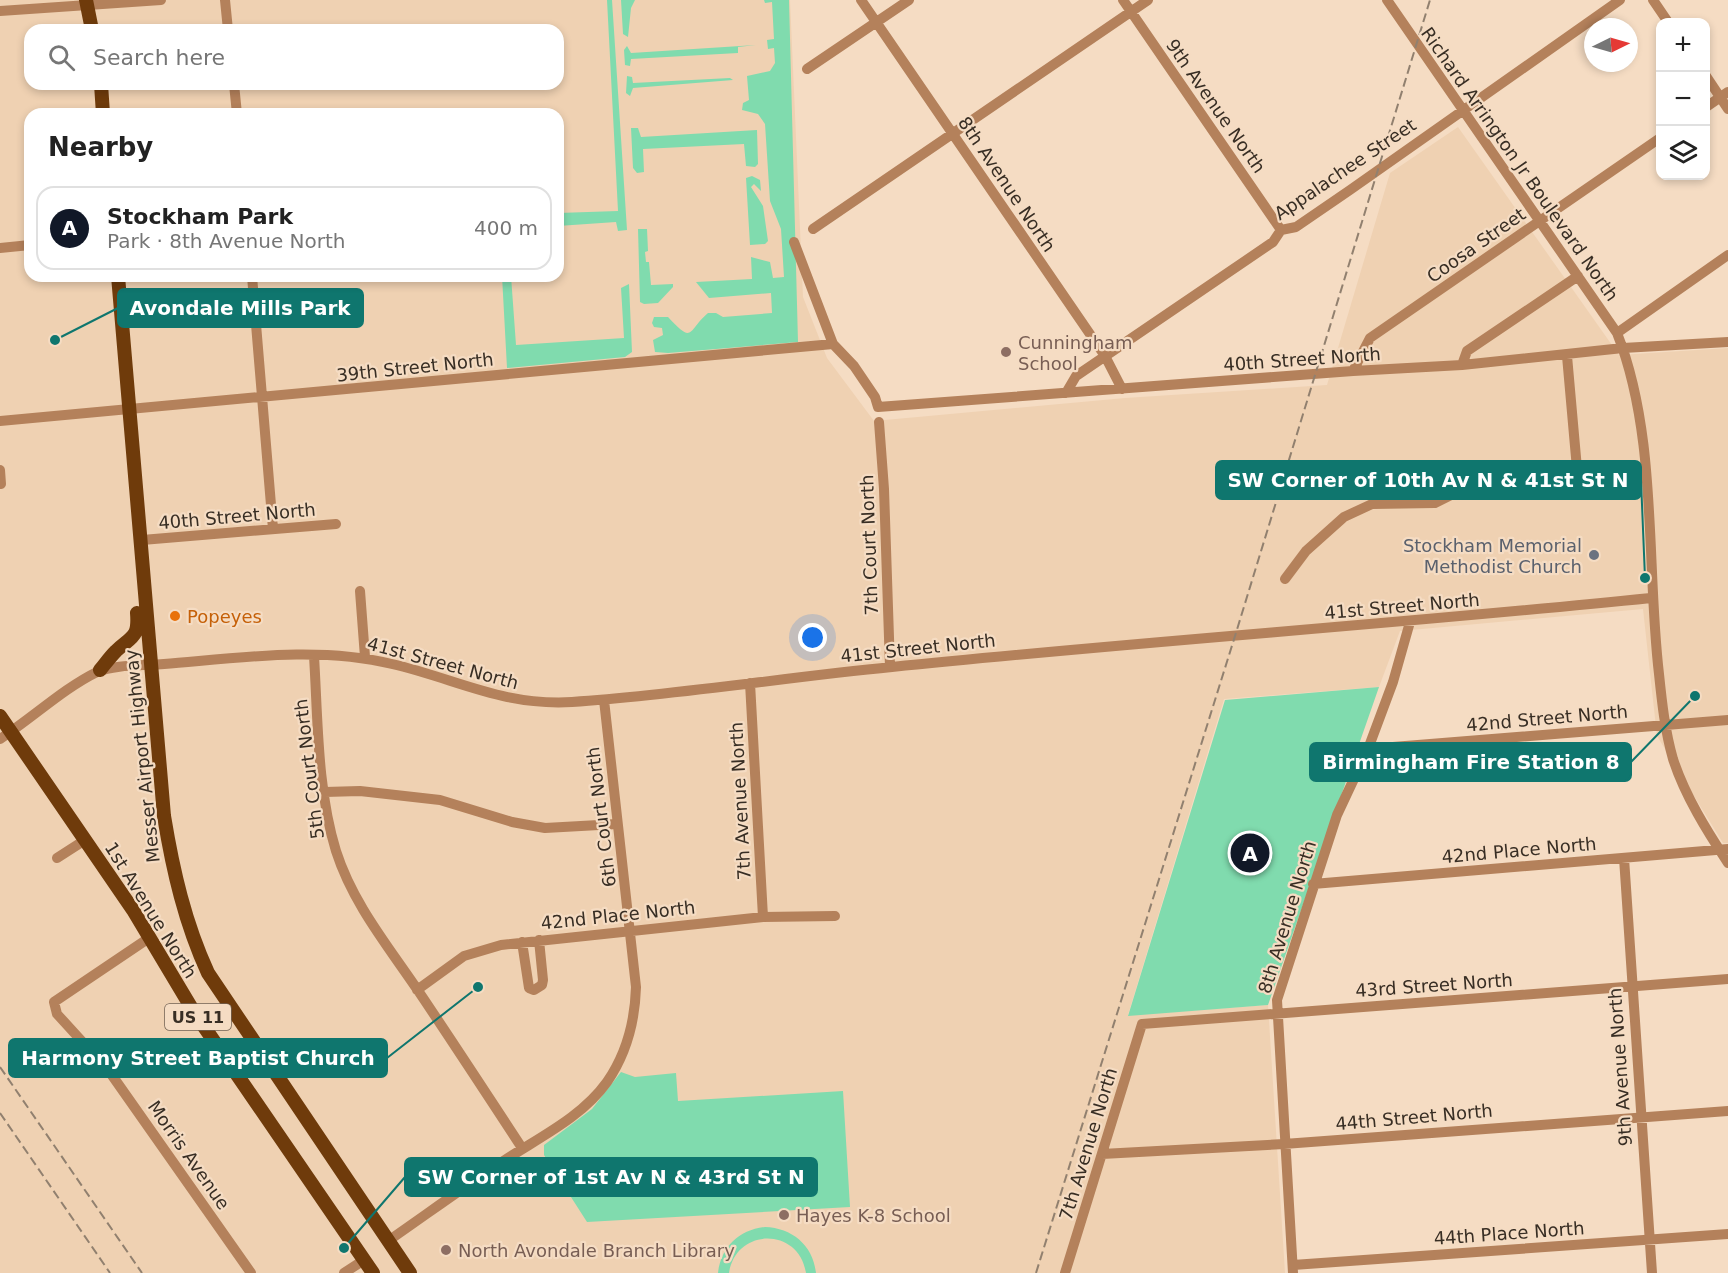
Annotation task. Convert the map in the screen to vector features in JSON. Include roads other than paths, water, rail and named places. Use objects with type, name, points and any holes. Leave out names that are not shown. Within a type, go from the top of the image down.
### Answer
[{"type":"main road","points":[[87,3],[92,24]]},
{"type":"main road","points":[[101,90],[103,108]]},
{"type":"main road","name":"Messer Airport Highway","points":[[119,282],[164,816],[173,869],[192,938],[208,973],[410,1273]]},
{"type":"main road","points":[[100,670],[115,652],[133,639],[138,628],[136,590],[142,576]]},
{"type":"main road","name":"1st Avenue North","points":[[0,716],[6,736],[85,840],[194,1012],[373,1273]]},
{"type":"street","points":[[0,12],[87,3],[161,0]]},
{"type":"street","points":[[225,0],[227,24]]},
{"type":"street","name":"8th Avenue North","points":[[861,0],[1106,356],[1122,389]]},
{"type":"street","points":[[807,69],[909,0]]},
{"type":"street","name":"9th Avenue North","points":[[1123,0],[1281,230]]},
{"type":"street","points":[[813,229],[1148,0]]},
{"type":"street","name":"Richard Arrington Jr Boulevard North","points":[[1387,0],[1617,333],[1623,348],[1634,393],[1651,534],[1651,598],[1665,725],[1683,786],[1724,849],[1728,864]]},
{"type":"street","name":"Appalachee Street","points":[[1066,393],[1076,376],[1273,242],[1281,230],[1296,227],[1305,221],[1620,0]]},
{"type":"street","points":[[1653,0],[1665,18]]},
{"type":"street","points":[[1710,80],[1724,94],[1728,109]]},
{"type":"street","points":[[235,90],[236,108]]},
{"type":"street","points":[[1710,104],[1724,94]]},
{"type":"street","name":"Coosa Street","points":[[1353,371],[1370,338],[1656,141]]},
{"type":"street","points":[[794,242],[818,312],[833,344]]},
{"type":"street","points":[[0,248],[24,246]]},
{"type":"street","points":[[1617,333],[1728,255]]},
{"type":"street","points":[[1462,365],[1467,351],[1578,276]]},
{"type":"street","points":[[253,282],[264,398],[273,529]]},
{"type":"street","name":"40th Street North","points":[[833,344],[854,366],[875,397],[878,407],[1353,371],[1462,365],[1567,356],[1623,348],[1728,342]]},
{"type":"street","name":"39th Street North","points":[[0,421],[833,344]]},
{"type":"street","points":[[1567,356],[1578,480]]},
{"type":"street","name":"7th Court North","points":[[879,422],[884,489],[890,667]]},
{"type":"street","points":[[0,470],[1,484]]},
{"type":"street","points":[[1286,579],[1306,551],[1344,517],[1372,504],[1435,503],[1465,488],[1644,474]]},
{"type":"street","name":"40th Street North","points":[[142,540],[336,524]]},
{"type":"street","points":[[360,591],[365,657]]},
{"type":"street","name":"41st Street North","points":[[100,670],[314,656],[365,657],[412,668],[464,688],[503,698],[543,704],[604,700],[890,667],[1410,622],[1651,598]]},
{"type":"street","name":"8th Avenue North","points":[[1293,1269],[1276,999],[1337,815],[1368,749],[1393,682],[1410,622]]},
{"type":"street","name":"5th Court North","points":[[314,656],[325,792],[336,852],[354,894],[379,937],[522,1148]]},
{"type":"street","points":[[6,736],[100,670]]},
{"type":"street","name":"7th Avenue North","points":[[750,683],[763,917]]},
{"type":"street","name":"6th Court North","points":[[604,700],[631,931]]},
{"type":"street","name":"42nd Street North","points":[[1368,749],[1728,720]]},
{"type":"street","points":[[325,792],[360,791],[440,800],[512,822],[545,828],[617,824]]},
{"type":"street","points":[[57,858],[85,840]]},
{"type":"street","name":"42nd Place North","points":[[1313,884],[1724,849]]},
{"type":"street","name":"9th Avenue North","points":[[1624,858],[1652,1273]]},
{"type":"street","name":"42nd Place North","points":[[417,990],[464,956],[491,947],[763,917],[835,916]]},
{"type":"street","points":[[388,1241],[522,1148],[569,1119],[606,1083],[628,1043],[635,1013],[631,931]]},
{"type":"street","name":"Morris Avenue","points":[[149,938],[54,1002],[57,1014],[109,1071],[251,1273]]},
{"type":"street","points":[[522,942],[526,982],[529,988],[534,990],[542,985],[543,980],[539,940]]},
{"type":"street","name":"43rd Street North","points":[[1142,1024],[1728,979]]},
{"type":"street","name":"7th Avenue North","points":[[1065,1273],[1142,1024]]},
{"type":"street","name":"44th Street North","points":[[1102,1154],[1284,1144],[1728,1111]]},
{"type":"street","name":"44th Place North","points":[[1293,1269],[1728,1234]]},
{"type":"street","points":[[344,1273],[364,1260]]},
{"type":"railway","points":[[1036,1273],[1430,0]]},
{"type":"railway","points":[[0,1067],[142,1273]]},
{"type":"railway","points":[[0,1113],[110,1273]]},
{"type":"place","name":"Avondale Mills Park","points":[[55,340]]},
{"type":"place","name":"Cunningham School","points":[[1006,352]]},
{"type":"place","name":"Stockham Memorial Methodist Church","points":[[1594,555]]},
{"type":"place","name":"SW Corner of 10th Av N & 41st St N","points":[[1645,578]]},
{"type":"place","name":"Popeyes","points":[[175,616]]},
{"type":"place","name":"Birmingham Fire Station 8","points":[[1695,696]]},
{"type":"place","name":"Stockham Park","points":[[1250,853]]},
{"type":"place","name":"Harmony Street Baptist Church","points":[[478,987]]},
{"type":"place","name":"Hayes K-8 School","points":[[784,1215]]},
{"type":"place","name":"SW Corner of 1st Av N & 43rd St N","points":[[344,1248]]},
{"type":"place","name":"North Avondale Branch Library","points":[[446,1250]]}]
